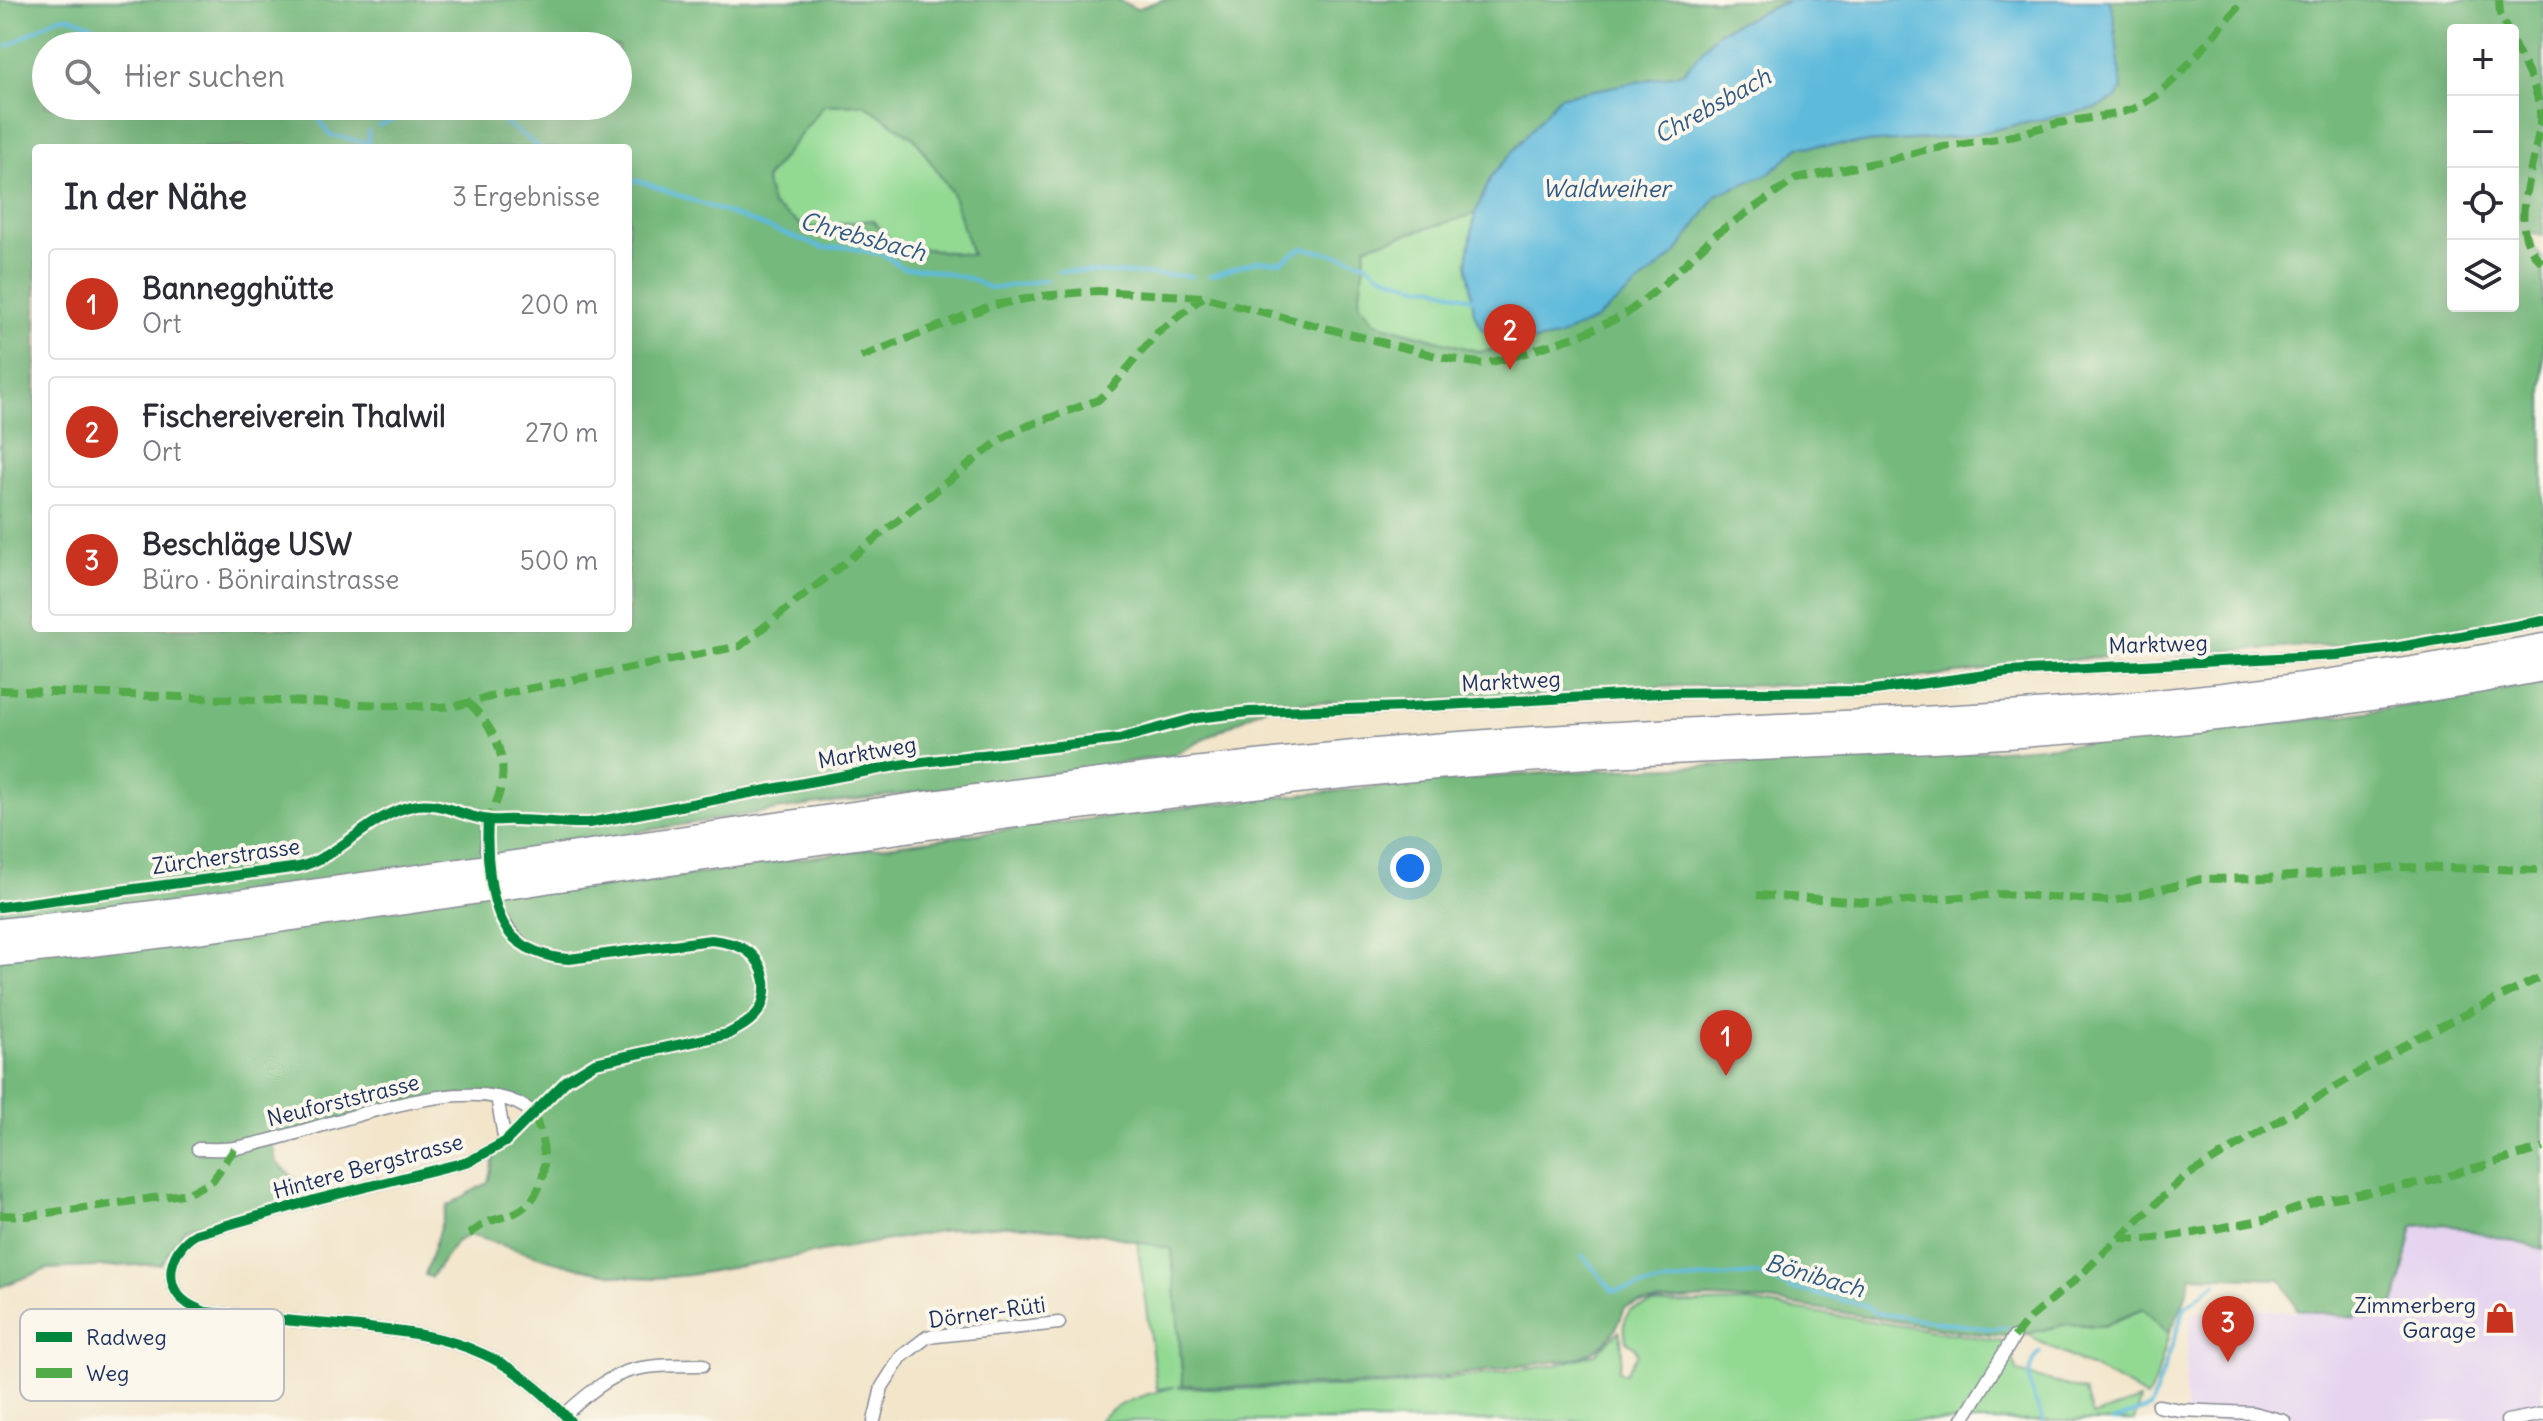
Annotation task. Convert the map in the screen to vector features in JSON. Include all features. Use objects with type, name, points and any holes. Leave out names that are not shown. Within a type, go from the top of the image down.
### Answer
[{"type":"highway","points":[[0,931],[255,900],[835,816],[1225,766],[1503,739],[2148,703],[2353,678],[2543,646]]},
{"type":"highway","points":[[0,954],[280,920],[843,838],[1181,793],[1519,761],[2144,726],[2369,699],[2543,669]]},
{"type":"street","name":"Marktweg","points":[[488,820],[560,825],[589,823],[906,764],[1119,739],[1188,720],[1249,712],[1409,707],[1658,693],[1867,691],[2008,672],[2337,655],[2543,621]]},
{"type":"street","name":"Zürcherstrasse","points":[[0,907],[312,864],[388,815],[410,806],[444,806],[488,820]]},
{"type":"street","points":[[486,850],[488,820]]},
{"type":"street","name":"Hintere Bergstrasse","points":[[199,1309],[186,1302],[173,1288],[172,1261],[186,1239],[318,1199],[470,1161],[505,1142],[567,1080],[595,1063],[728,1034],[746,1024],[759,1011],[766,990],[763,968],[752,953],[734,942],[711,940],[569,959],[554,958],[526,947],[508,932],[497,910]]},
{"type":"street","name":"Neuforststrasse","points":[[198,1149],[235,1148],[455,1095],[497,1097],[524,1105],[533,1113]]},
{"type":"street","points":[[497,1097],[505,1142]]},
{"type":"street","name":"Hintere Bergstrasse","points":[[284,1320],[440,1338],[483,1354],[515,1371],[567,1418]]},
{"type":"street","name":"Dörner-Rüti","points":[[874,1421],[882,1387],[901,1357],[927,1337],[1059,1323]]},
{"type":"street","points":[[1962,1421],[2014,1337]]},
{"type":"street","points":[[567,1418],[601,1382],[626,1370],[652,1365],[703,1365]]},
{"type":"street","points":[[2158,1406],[2180,1410],[2240,1411],[2284,1421]]},
{"type":"street","points":[[2507,1421],[2543,1414]]},
{"type":"shaded area","points":[[2445,1224],[2543,1249],[2543,1421],[2167,1421],[2186,1416],[2185,1383],[2191,1313],[2252,1307],[2296,1313],[2297,1309],[2368,1316],[2397,1296],[2413,1226]]},
{"type":"green space","points":[[0,0],[1119,0],[1136,9],[1162,0],[1790,0],[1719,31],[1683,73],[1559,97],[1491,177],[1475,214],[1366,246],[1359,302],[1375,323],[1480,352],[1557,337],[1675,254],[1718,194],[1770,173],[1799,147],[1960,137],[2095,108],[2117,98],[2122,89],[2109,0],[2543,0],[2543,236],[2528,233],[2536,251],[2543,257],[2543,612],[2381,643],[2099,657],[1852,685],[1677,686],[1482,699],[1271,704],[1174,755],[636,832],[643,882],[960,836],[1278,797],[1540,773],[1885,758],[2133,739],[2380,710],[2543,682],[2543,1249],[2445,1224],[2413,1226],[2397,1296],[2388,1316],[2368,1319],[2368,1316],[2357,1315],[2356,1318],[2297,1309],[2281,1279],[2191,1276],[2183,1305],[2169,1333],[2143,1309],[2103,1326],[2067,1324],[2014,1337],[1769,1301],[1710,1298],[1625,1307],[1607,1340],[1593,1351],[1574,1359],[1389,1384],[1183,1385],[1172,1249],[1102,1234],[1028,1226],[952,1229],[690,1275],[652,1278],[628,1277],[582,1268],[469,1235],[457,1241],[431,1277],[425,1275],[447,1206],[488,1182],[496,1148],[533,1113],[524,1105],[455,1095],[271,1139],[276,1162],[318,1199],[185,1228],[161,1264],[47,1269],[0,1287]],"holes":[[[864,104],[915,139],[952,193],[972,255],[895,245],[872,220],[806,228],[772,205],[765,179],[824,105]]]},
{"type":"green space","points":[[864,104],[915,139],[952,193],[972,255],[895,245],[872,220],[806,228],[772,205],[765,180],[824,105]]},
{"type":"green space","points":[[1475,214],[1467,262],[1496,339],[1516,344],[1480,352],[1375,323],[1359,303],[1366,246]]},
{"type":"green space","points":[[1137,1240],[1172,1249],[1183,1385],[1178,1387],[1387,1386],[1514,1371],[1556,1365],[1595,1354],[1619,1331],[1622,1351],[1618,1370],[1625,1374],[1638,1354],[1634,1346],[1626,1341],[1625,1325],[1630,1310],[1651,1304],[1748,1302],[2000,1341],[2004,1344],[2005,1358],[2011,1354],[2018,1372],[2085,1391],[2092,1416],[2140,1400],[2134,1421],[1098,1421],[1124,1403],[1174,1387],[1157,1389]]},
{"type":"green space","points":[[2144,1309],[2169,1333],[2156,1380],[2147,1398],[2028,1333],[2067,1324],[2103,1326]]},
{"type":"water","name":"Waldweiher","points":[[1790,0],[2109,0],[2122,90],[2117,98],[2095,108],[1960,137],[1799,147],[1770,173],[1718,194],[1675,254],[1595,320],[1557,337],[1516,344],[1496,339],[1481,329],[1474,313],[1467,262],[1475,214],[1491,177],[1559,97],[1683,73],[1719,31]]},
{"type":"waterway","name":"Chrebsbach","points":[[33,32],[59,17],[71,17],[110,32]]},
{"type":"waterway","name":"Chrebsbach","points":[[8,46],[32,32]]},
{"type":"waterway","name":"Chrebsbach","points":[[319,120],[330,135],[369,143],[368,131]]},
{"type":"waterway","name":"Chrebsbach","points":[[378,126],[393,120]]},
{"type":"waterway","name":"Chrebsbach","points":[[500,120],[535,144]]},
{"type":"waterway","name":"Chrebsbach","points":[[632,181],[824,248],[846,247],[884,255],[903,268],[925,269],[971,279],[991,289],[1046,280]]},
{"type":"waterway","name":"Chrebsbach","points":[[1210,276],[1257,261],[1281,262],[1302,248],[1366,263],[1380,274],[1421,287],[1432,286],[1472,299],[1475,297]]},
{"type":"waterway","name":"Chrebsbach","points":[[1058,271],[1193,276]]},
{"type":"waterway","name":"Bönibach","points":[[1582,1255],[1613,1291],[1683,1280],[1756,1274],[1790,1288],[1864,1305],[1875,1313],[1992,1329],[2006,1327]]},
{"type":"waterway","points":[[2113,1421],[2151,1407],[2185,1307],[2216,1283]]},
{"type":"waterway","name":"Bönibach","points":[[2040,1352],[2030,1368],[2029,1377],[2043,1421]]},
{"type":"marked path","points":[[861,357],[990,306],[1041,296],[1097,291],[1203,297],[1440,357],[1483,364],[1509,358],[1581,335],[1626,314],[1665,283],[1716,234],[1796,179],[1924,150],[2004,138],[2058,123],[2117,114],[2135,108],[2156,96],[2179,75],[2244,0]]},
{"type":"marked path","points":[[2499,0],[2504,24]]},
{"type":"marked path","points":[[2519,55],[2533,84],[2540,111],[2526,191],[2524,231],[2530,248],[2543,263]]},
{"type":"marked path","points":[[0,690],[455,706],[740,646],[1000,440],[1022,428],[1098,400],[1156,334],[1203,297]]},
{"type":"marked path","points":[[469,703],[491,730],[501,758],[501,788],[488,820]]},
{"type":"marked path","points":[[1757,895],[1882,903],[2002,894],[2114,901],[2201,879],[2268,878],[2397,867],[2543,870]]},
{"type":"marked path","points":[[2014,1337],[2030,1318],[2074,1281],[2183,1178],[2417,1038],[2543,976]]},
{"type":"marked path","points":[[469,1234],[490,1221],[520,1210],[538,1190],[544,1151],[533,1113]]},
{"type":"marked path","points":[[0,1215],[27,1216],[189,1193],[213,1180],[235,1148]]},
{"type":"marked path","points":[[2120,1238],[2146,1239],[2194,1233],[2265,1219],[2322,1200],[2424,1183],[2543,1148]]},
{"type":"cycle path","points":[[0,907],[299,867],[328,854],[383,818],[412,806],[433,805],[491,820],[589,823],[906,764],[1119,739],[1196,718],[1249,712],[1409,707],[1658,693],[1867,691],[2008,672],[2337,655],[2543,621]]},
{"type":"cycle path","points":[[199,1309],[179,1295],[171,1277],[180,1248],[196,1234],[318,1199],[470,1161],[505,1142],[567,1080],[595,1063],[728,1034],[758,1012],[765,993],[762,971],[747,950],[731,943],[711,940],[569,959],[527,948],[508,931],[497,907],[488,862],[488,820]]},
{"type":"cycle path","points":[[284,1320],[394,1331],[466,1347],[519,1374],[570,1421]]},
{"type":"place","name":"Fischereiverein Thalwil","points":[[1510,370]]},
{"type":"place","name":"Bannegghütte","points":[[1726,1076]]},
{"type":"place","name":"Zimmerberg Garage","points":[[2500,1318]]},
{"type":"place","name":"Beschläge USW","points":[[2228,1362]]}]
